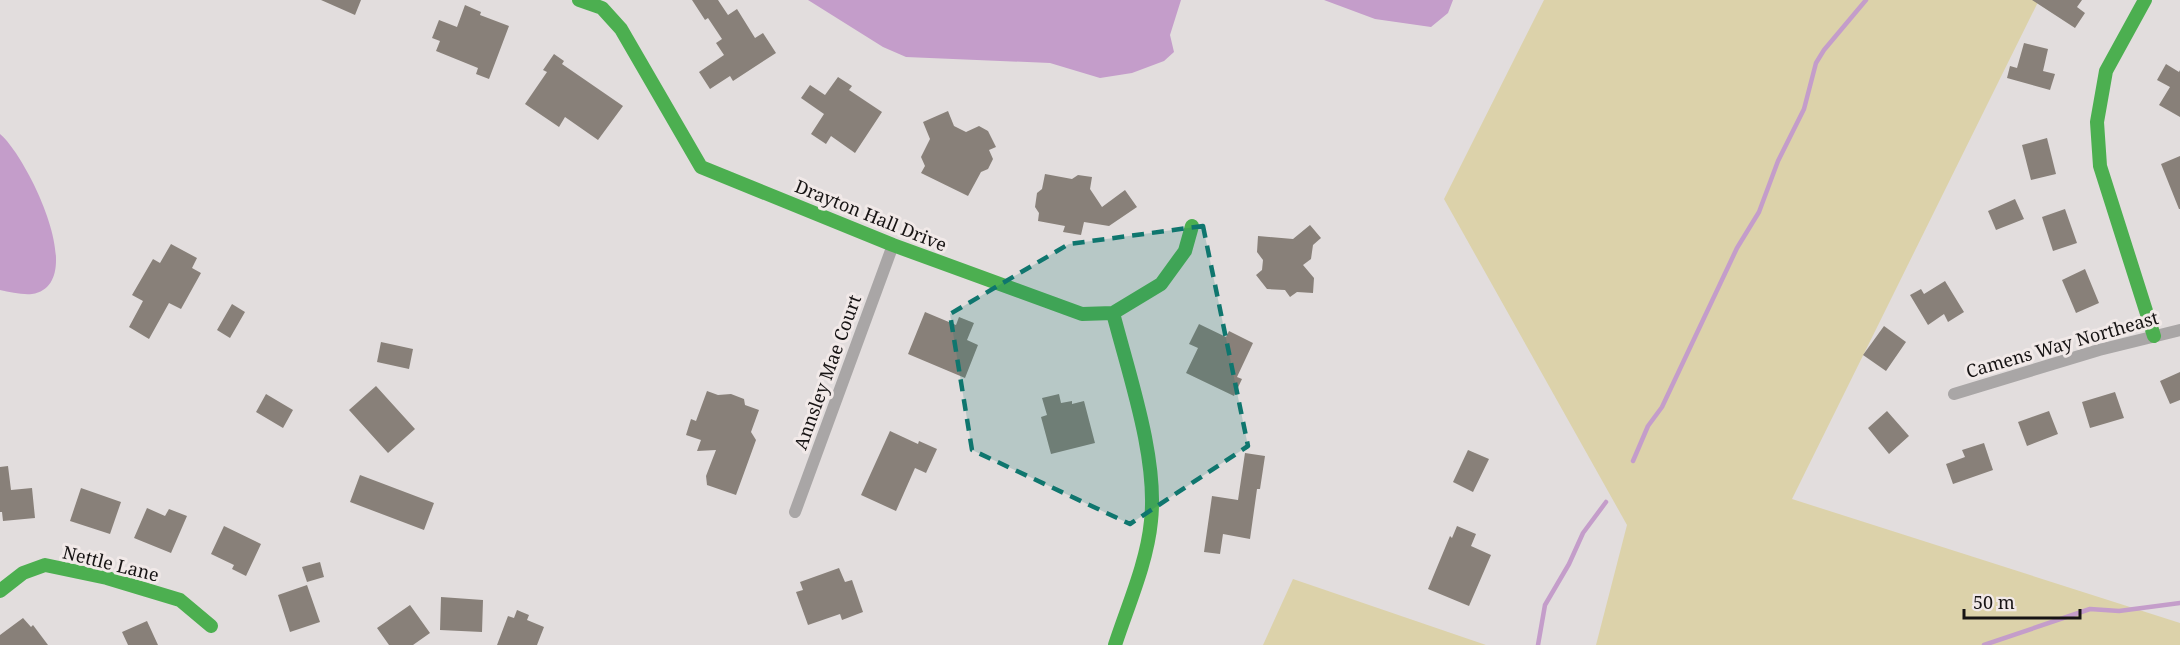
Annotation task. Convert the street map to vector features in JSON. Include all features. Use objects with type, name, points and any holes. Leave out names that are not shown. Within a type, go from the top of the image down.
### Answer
[{"type":"street","name":"Drayton Hall Drive","points":[[579,0],[602,8],[621,29],[701,167],[893,244],[1082,314],[1113,313],[1161,284],[1185,251],[1192,226]]},
{"type":"street","points":[[2145,0],[2106,71],[2097,122],[2100,166],[2154,336]]},
{"type":"street","name":"Annsley Mae Court","points":[[795,512],[893,244]]},
{"type":"street","points":[[1113,313],[1140,418],[1152,483],[1151,522],[1140,570],[1116,645]]},
{"type":"street","name":"Camens Way Northeast","points":[[1954,394],[2099,350],[2180,330]]},
{"type":"street","name":"Nettle Lane","points":[[0,591],[23,573],[45,565],[107,578],[180,600],[211,626]]},
{"type":"highlighted area","points":[[1203,226],[1248,446],[1130,524],[972,450],[950,314],[1069,244]]},
{"type":"shaded area","points":[[808,0],[1181,0],[1170,35],[1174,52],[1164,61],[1132,73],[1100,78],[1050,63],[906,57],[883,47]]},
{"type":"shaded area","points":[[1324,0],[1453,0],[1448,13],[1431,27],[1375,19]]},
{"type":"shaded area","points":[[1544,0],[2039,0],[1792,499],[2180,623],[2180,645],[1596,645],[1627,525],[1444,199]]},
{"type":"shaded area","points":[[0,134],[24,166],[37,191],[48,218],[55,245],[56,268],[49,285],[32,294],[0,290]]},
{"type":"shaded area","points":[[1293,579],[1486,645],[1263,645]]},
{"type":"building","points":[[321,0],[361,0],[355,15]]},
{"type":"building","points":[[692,0],[718,0],[728,15],[737,9],[755,38],[763,33],[776,53],[733,81],[730,76],[710,89],[699,72],[724,55],[716,43],[722,39],[708,18],[705,20]]},
{"type":"building","points":[[2032,0],[2082,0],[2077,7],[2085,13],[2075,28]]},
{"type":"building","points":[[465,5],[481,12],[480,15],[509,26],[489,79],[476,74],[478,68],[436,51],[440,41],[432,38],[439,20],[457,27]]},
{"type":"building","points":[[2024,43],[2048,49],[2043,71],[2055,74],[2050,90],[2007,78],[2010,66],[2017,68]]},
{"type":"building","points":[[554,54],[564,61],[562,64],[623,106],[598,140],[565,117],[559,127],[525,104],[547,72],[543,70]]},
{"type":"building","points":[[2166,64],[2179,72],[2180,70],[2180,117],[2159,105],[2170,87],[2157,80]]},
{"type":"building","points":[[838,77],[852,86],[849,90],[882,112],[855,153],[831,136],[826,144],[811,134],[824,114],[801,98],[810,85],[825,95]]},
{"type":"building","points":[[948,111],[954,126],[966,132],[979,126],[988,131],[996,147],[989,150],[993,159],[988,169],[981,172],[968,196],[921,173],[925,166],[921,157],[930,139],[923,122]]},
{"type":"building","points":[[2047,138],[2056,174],[2031,180],[2022,145]]},
{"type":"building","points":[[2180,156],[2180,209],[2179,209],[2161,164]]},
{"type":"building","points":[[1045,174],[1072,179],[1078,175],[1092,177],[1090,189],[1102,207],[1125,190],[1137,207],[1109,226],[1084,222],[1081,235],[1063,232],[1065,226],[1038,221],[1039,213],[1035,207],[1037,193],[1042,189]]},
{"type":"building","points":[[2015,199],[2024,219],[1996,230],[1988,211]]},
{"type":"building","points":[[2065,209],[2077,243],[2053,251],[2042,217]]},
{"type":"building","points":[[1310,225],[1321,238],[1313,245],[1311,259],[1303,265],[1314,278],[1313,293],[1297,292],[1290,297],[1285,290],[1267,289],[1256,275],[1262,270],[1263,260],[1257,252],[1258,236],[1293,239]]},
{"type":"building","points":[[171,244],[197,258],[192,268],[201,273],[181,309],[169,303],[149,339],[129,327],[143,301],[132,295],[153,259],[160,263]]},
{"type":"building","points":[[2085,269],[2099,303],[2076,313],[2062,280]]},
{"type":"building","points":[[1945,281],[1964,312],[1948,322],[1944,314],[1928,325],[1910,295],[1921,289],[1924,294]]},
{"type":"building","points":[[232,304],[245,312],[230,338],[217,330]]},
{"type":"building","points":[[925,312],[956,325],[959,317],[974,323],[967,340],[978,345],[965,378],[908,354]]},
{"type":"building","points":[[1199,324],[1226,337],[1229,331],[1253,343],[1237,377],[1242,379],[1234,396],[1186,373],[1198,348],[1189,344]]},
{"type":"building","points":[[1884,326],[1906,342],[1886,371],[1863,355]]},
{"type":"building","points":[[381,342],[413,349],[409,369],[377,362]]},
{"type":"building","points":[[2180,372],[2180,400],[2170,404],[2160,381]]},
{"type":"building","points":[[376,386],[415,429],[388,453],[349,410]]},
{"type":"building","points":[[707,391],[718,395],[731,394],[744,399],[745,405],[759,410],[751,432],[756,440],[736,495],[707,485],[706,476],[716,450],[697,451],[701,440],[686,435],[691,419],[696,421]]},
{"type":"building","points":[[2115,392],[2124,418],[2090,428],[2082,402]]},
{"type":"building","points":[[266,394],[293,410],[283,428],[256,412]]},
{"type":"building","points":[[1059,394],[1061,403],[1072,401],[1072,404],[1084,401],[1095,443],[1051,454],[1041,417],[1047,415],[1042,398]]},
{"type":"building","points":[[1887,411],[1909,436],[1889,454],[1868,428]]},
{"type":"building","points":[[2049,411],[2058,434],[2027,446],[2018,422]]},
{"type":"building","points":[[890,431],[918,444],[919,441],[937,449],[926,473],[915,468],[896,511],[861,495]]},
{"type":"building","points":[[1984,443],[1993,470],[1953,484],[1946,464],[1965,457],[1962,450]]},
{"type":"building","points":[[1468,450],[1489,459],[1473,492],[1453,482]]},
{"type":"building","points":[[1245,453],[1265,456],[1260,489],[1257,489],[1250,539],[1223,534],[1220,554],[1204,552],[1212,496],[1238,500]]},
{"type":"building","points":[[8,466],[11,490],[32,488],[35,518],[3,521],[2,512],[0,512],[0,467]]},
{"type":"building","points":[[360,475],[434,503],[424,530],[350,502]]},
{"type":"building","points":[[81,488],[121,502],[110,534],[70,521]]},
{"type":"building","points":[[147,508],[165,516],[169,509],[187,516],[171,553],[134,538]]},
{"type":"building","points":[[224,526],[261,544],[246,576],[232,569],[234,565],[211,554]]},
{"type":"building","points":[[1457,526],[1476,534],[1471,546],[1491,555],[1469,606],[1428,589],[1450,536],[1452,538]]},
{"type":"building","points":[[320,562],[324,577],[307,582],[302,567]]},
{"type":"building","points":[[839,568],[845,582],[852,580],[863,612],[842,620],[840,614],[808,625],[796,592],[803,590],[800,582]]},
{"type":"building","points":[[307,585],[320,622],[290,632],[278,595]]},
{"type":"building","points":[[441,597],[483,600],[482,632],[440,630]]},
{"type":"building","points":[[410,605],[430,633],[413,645],[389,645],[377,628]]},
{"type":"building","points":[[517,610],[529,615],[527,620],[544,627],[537,645],[497,645],[508,616],[514,618]]},
{"type":"building","points":[[23,618],[31,627],[33,625],[48,645],[0,645],[0,635]]},
{"type":"building","points":[[147,621],[158,645],[128,645],[122,632]]},
{"type":"waterway","points":[[1633,461],[1648,426],[1662,407],[1737,248],[1759,212],[1778,161],[1804,109],[1816,63],[1824,50],[1866,0]]},
{"type":"waterway","points":[[1538,645],[1545,605],[1569,564],[1583,533],[1606,502]]},
{"type":"waterway","points":[[1984,645],[2090,609],[2119,611],[2180,603]]},
{"type":"traffic: fast","points":[[579,0],[602,8],[621,29],[701,167],[893,245],[1082,314],[1113,313],[1161,284],[1185,251],[1192,226]]},
{"type":"traffic: fast","points":[[2145,0],[2106,71],[2097,122],[2100,166],[2154,336]]},
{"type":"traffic: fast","points":[[1113,313],[1141,417],[1152,497],[1146,552],[1115,645]]},
{"type":"traffic: fast","points":[[0,591],[23,573],[45,565],[107,578],[180,600],[211,626]]}]
